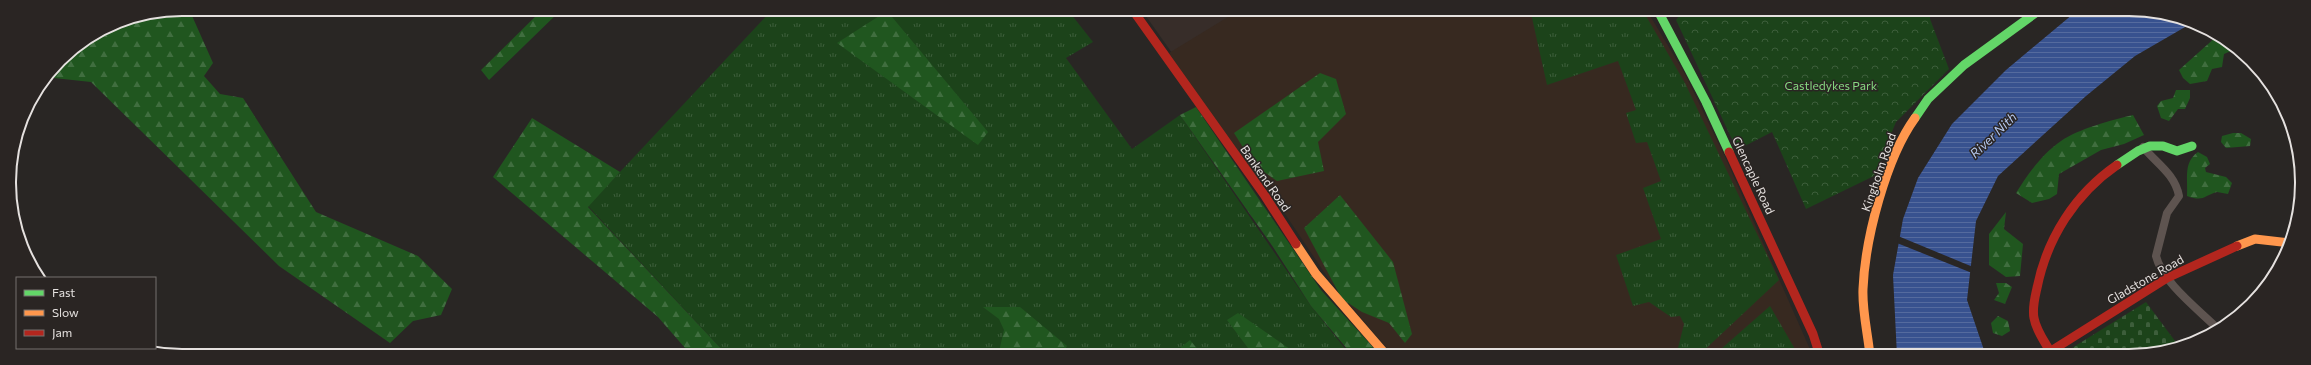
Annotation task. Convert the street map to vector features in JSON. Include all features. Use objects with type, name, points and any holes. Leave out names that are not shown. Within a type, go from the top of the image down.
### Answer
[{"type":"street","name":"Bankend Road","points":[[1137,16],[1265,196],[1316,274],[1381,349]]},
{"type":"street","name":"Glencaple Road","points":[[1661,16],[1706,102],[1813,334],[1818,349]]},
{"type":"street","name":"Kingholm Road","points":[[1869,349],[1863,291],[1865,256],[1885,183],[1904,133],[1928,99],[1964,65],[2035,16]]},
{"type":"street","points":[[2045,349],[2034,318],[2035,294],[2049,244],[2062,220],[2082,194],[2105,171],[2143,147],[2157,143],[2168,145],[2177,151],[2192,146]]},
{"type":"street","points":[[2143,147],[2164,167],[2177,186],[2179,196],[2167,213],[2156,256],[2167,278],[2214,325]]},
{"type":"street","name":"Gladstone Road","points":[[2052,349],[2167,278],[2255,239],[2283,242]]},
{"type":"shaded area","points":[[1146,16],[1307,16],[1172,53]]},
{"type":"shaded area","points":[[1230,16],[1650,16],[1685,74],[1726,159],[1810,349],[1387,349],[1330,281],[1279,205],[1222,134],[1169,53]]},
{"type":"green space","points":[[172,16],[192,16],[213,63],[204,76],[220,94],[243,98],[316,212],[418,256],[452,289],[441,315],[413,321],[390,343],[279,266],[91,82],[54,78],[57,73],[81,50],[109,33],[150,19]]},
{"type":"green space","points":[[536,16],[555,16],[489,80],[481,70]]},
{"type":"green space","points":[[766,16],[1073,16],[1093,42],[1066,58],[1132,149],[1180,115],[1311,306],[1345,349],[721,349],[588,206]]},
{"type":"green space","points":[[879,16],[891,16],[988,132],[978,145],[837,43]]},
{"type":"green space","points":[[1532,16],[1646,16],[1685,83],[1779,280],[1705,349],[1678,349],[1684,324],[1680,316],[1671,317],[1649,302],[1633,306],[1616,255],[1661,239],[1643,188],[1661,181],[1647,142],[1636,143],[1626,113],[1636,110],[1618,61],[1547,85]]},
{"type":"green space","name":"Castledykes Park","points":[[1679,16],[1930,16],[1949,69],[1896,122],[1874,176],[1806,209],[1772,132],[1737,150],[1676,20]]},
{"type":"green space","points":[[2214,39],[2231,51],[2224,54],[2222,67],[2212,69],[2207,81],[2190,84],[2183,78],[2179,70]]},
{"type":"green space","points":[[1320,73],[1336,79],[1346,114],[1318,142],[1324,171],[1277,181],[1254,165],[1234,133]]},
{"type":"green space","points":[[2176,90],[2190,90],[2190,98],[2185,109],[2178,109],[2169,121],[2161,118],[2157,106],[2161,101],[2173,98]]},
{"type":"green space","points":[[1196,107],[1321,290],[1375,349],[1347,349],[1311,306],[1273,247],[1180,115]]},
{"type":"green space","points":[[2133,115],[2144,135],[2124,144],[2101,150],[2059,174],[2057,194],[2049,199],[2032,203],[2016,193],[2042,158],[2061,141],[2076,133],[2105,122]]},
{"type":"green space","points":[[532,118],[620,172],[588,207],[721,349],[686,349],[658,317],[493,177]]},
{"type":"green space","points":[[2233,133],[2241,133],[2251,139],[2250,146],[2226,148],[2221,142],[2222,136]]},
{"type":"green space","points":[[2198,152],[2207,157],[2210,164],[2205,168],[2206,172],[2226,177],[2232,183],[2228,194],[2217,192],[2203,198],[2193,198],[2187,196],[2188,166],[2193,156]]},
{"type":"green space","points":[[1340,195],[1393,262],[1412,334],[1405,343],[1389,323],[1362,312],[1342,299],[1304,228]]},
{"type":"green space","points":[[2006,212],[2004,229],[2023,244],[2020,276],[2006,277],[1989,265],[1989,234]]},
{"type":"green space","points":[[1996,283],[2006,283],[2012,287],[2005,304],[1994,300],[1999,293]]},
{"type":"green space","points":[[2146,302],[2176,342],[2161,346],[2139,349],[2070,349]]},
{"type":"green space","points":[[1770,306],[1795,349],[1721,349]]},
{"type":"green space","points":[[983,307],[1020,307],[1067,346],[1065,349],[1000,349],[1004,330],[999,319]]},
{"type":"green space","points":[[1238,313],[1290,349],[1249,349],[1227,320]]},
{"type":"green space","points":[[1998,316],[2008,321],[2010,331],[2002,336],[1993,333],[1991,323]]},
{"type":"green space","points":[[1190,340],[1197,349],[1179,349]]},
{"type":"water","name":"River Nith","points":[[2071,16],[2150,17],[2186,27],[2135,56],[2086,96],[1998,176],[1976,221],[1967,300],[1984,349],[1897,349],[1893,275],[1903,219],[1918,178],[1952,124],[2006,70]]},
{"type":"pier","points":[[1898,236],[1973,267],[1972,273],[1897,243]]},
{"type":"traffic: fast","points":[[1661,16],[1706,102],[1729,152]]},
{"type":"traffic: fast","points":[[1915,118],[1928,99],[1964,65],[2031,16]]},
{"type":"traffic: fast","points":[[2117,165],[2138,151],[2150,146],[2163,146],[2177,151],[2192,146]]},
{"type":"traffic: slow","points":[[1869,349],[1863,297],[1868,247],[1886,176],[1895,155],[1915,118]]},
{"type":"traffic: slow","points":[[2237,246],[2255,239],[2283,242]]},
{"type":"traffic: slow","points":[[1296,244],[1316,274],[1381,349]]},
{"type":"traffic: jam","points":[[1137,16],[1265,196],[1296,244]]},
{"type":"traffic: jam","points":[[1729,152],[1813,334],[1818,349]]},
{"type":"traffic: jam","points":[[2049,349],[2036,327],[2033,310],[2037,288],[2048,252],[2065,219],[2076,203],[2088,189],[2117,165]]},
{"type":"traffic: jam","points":[[2054,349],[2167,278],[2237,246]]}]
